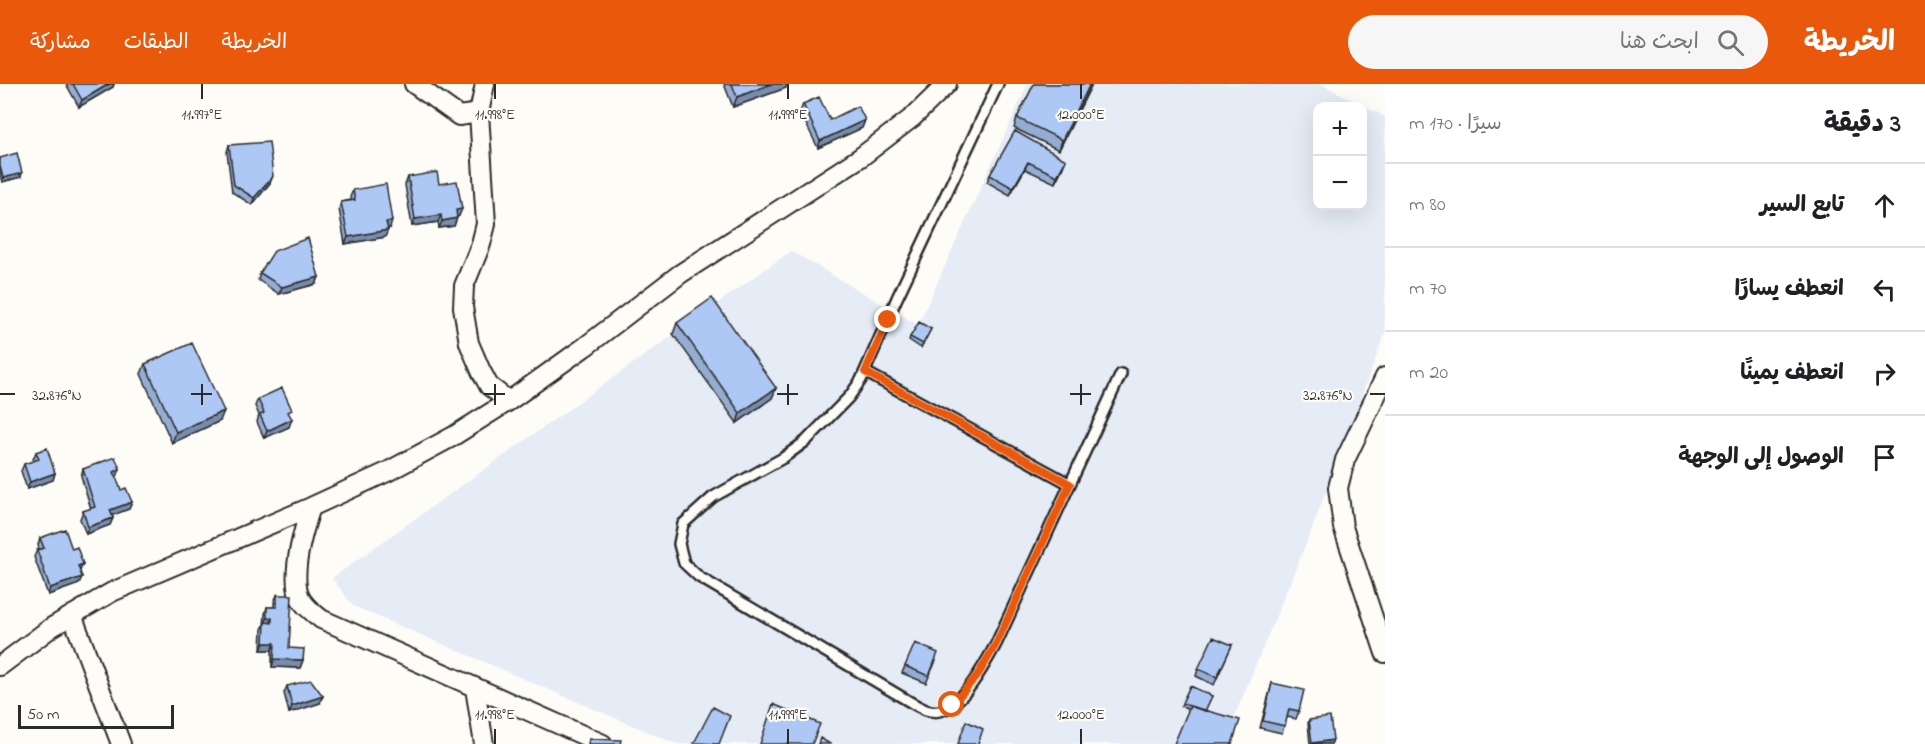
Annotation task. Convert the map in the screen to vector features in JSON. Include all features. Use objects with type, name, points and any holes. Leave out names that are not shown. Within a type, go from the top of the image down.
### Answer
[{"type":"street","points":[[414,84],[459,116],[479,113]]},
{"type":"street","points":[[485,84],[479,113],[486,225],[464,286],[463,308],[469,343],[481,371],[489,386],[509,401]]},
{"type":"street","points":[[0,666],[52,627],[112,591],[311,507],[396,467],[452,437],[509,401],[586,346],[680,274],[861,157],[913,117],[947,84]]},
{"type":"street","points":[[1385,377],[1345,460],[1338,488],[1343,527],[1385,653]]},
{"type":"street","points":[[311,507],[304,529],[297,576],[299,595],[306,606],[321,619],[603,744]]},
{"type":"street","points":[[72,615],[121,744]]},
{"type":"street","points":[[475,688],[484,744]]},
{"type":"lane","points":[[998,84],[897,298],[865,372],[849,397],[806,441],[783,458],[713,497],[683,524],[679,544],[684,563],[699,577],[912,703],[927,711],[939,711],[952,705],[979,673],[996,644],[1121,374]]},
{"type":"lane","points":[[865,372],[1070,484]]},
{"type":"shaded area","points":[[1028,84],[1321,84],[1356,102],[1313,102],[1313,210],[1367,210],[1367,108],[1385,117],[1385,333],[1310,534],[1223,744],[676,744],[353,606],[332,578],[791,251],[918,325]]},
{"type":"building","points":[[73,84],[109,84],[82,100]]},
{"type":"building","points":[[732,84],[771,84],[737,97]]},
{"type":"building","points":[[1034,84],[1090,84],[1062,140],[1017,118]]},
{"type":"building","points":[[819,97],[830,120],[858,106],[865,120],[820,141],[803,104]]},
{"type":"building","points":[[1015,131],[1066,160],[1057,176],[1028,162],[1013,188],[990,175]]},
{"type":"building","points":[[269,142],[273,176],[254,198],[234,185],[229,145]]},
{"type":"building","points":[[17,153],[22,173],[3,178],[0,158]]},
{"type":"building","points":[[437,172],[439,184],[457,181],[462,209],[456,210],[457,218],[442,221],[441,215],[415,219],[408,177]]},
{"type":"building","points":[[386,184],[392,221],[386,222],[388,230],[348,237],[341,202],[355,200],[353,190]]},
{"type":"building","points":[[308,238],[319,277],[282,287],[260,273],[274,251]]},
{"type":"building","points":[[712,298],[776,388],[740,413],[677,323]]},
{"type":"building","points":[[919,322],[931,329],[923,344],[910,337]]},
{"type":"building","points":[[192,343],[224,411],[176,432],[145,364]]},
{"type":"building","points":[[282,388],[292,410],[288,412],[292,419],[267,431],[260,415],[264,413],[258,399]]},
{"type":"building","points":[[47,448],[55,473],[30,482],[24,464],[39,459],[36,452]]},
{"type":"building","points":[[115,457],[120,469],[114,472],[121,490],[126,488],[132,502],[110,510],[113,518],[88,527],[83,511],[95,507],[83,469]]},
{"type":"building","points":[[65,529],[72,549],[77,547],[83,564],[78,566],[82,577],[50,588],[37,550],[44,548],[40,538]]},
{"type":"building","points":[[277,595],[292,595],[289,648],[304,649],[303,660],[274,659],[275,643],[264,643],[265,622],[272,623],[272,618],[267,618],[267,607],[277,607]]},
{"type":"building","points":[[1213,637],[1232,645],[1217,677],[1198,669]]},
{"type":"building","points":[[915,643],[938,653],[929,676],[905,666]]},
{"type":"building","points":[[311,680],[323,696],[292,706],[287,686]]},
{"type":"building","points":[[1272,683],[1304,690],[1299,711],[1289,709],[1285,726],[1263,721]]},
{"type":"building","points":[[1190,686],[1212,696],[1205,711],[1182,703]]},
{"type":"building","points":[[773,704],[820,724],[812,744],[760,744]]},
{"type":"building","points":[[1190,706],[1240,720],[1232,744],[1174,744]]},
{"type":"building","points":[[713,707],[730,716],[719,744],[694,743]]},
{"type":"building","points":[[1330,717],[1333,740],[1312,743],[1309,720]]},
{"type":"building","points":[[966,721],[983,729],[978,744],[958,744]]},
{"type":"building","points":[[820,738],[830,744],[818,744]]},
{"type":"building","points":[[589,739],[621,740],[620,744],[588,744]]},
{"type":"route","points":[[888,320],[865,372],[1070,484],[996,644],[979,673],[952,705]]}]
